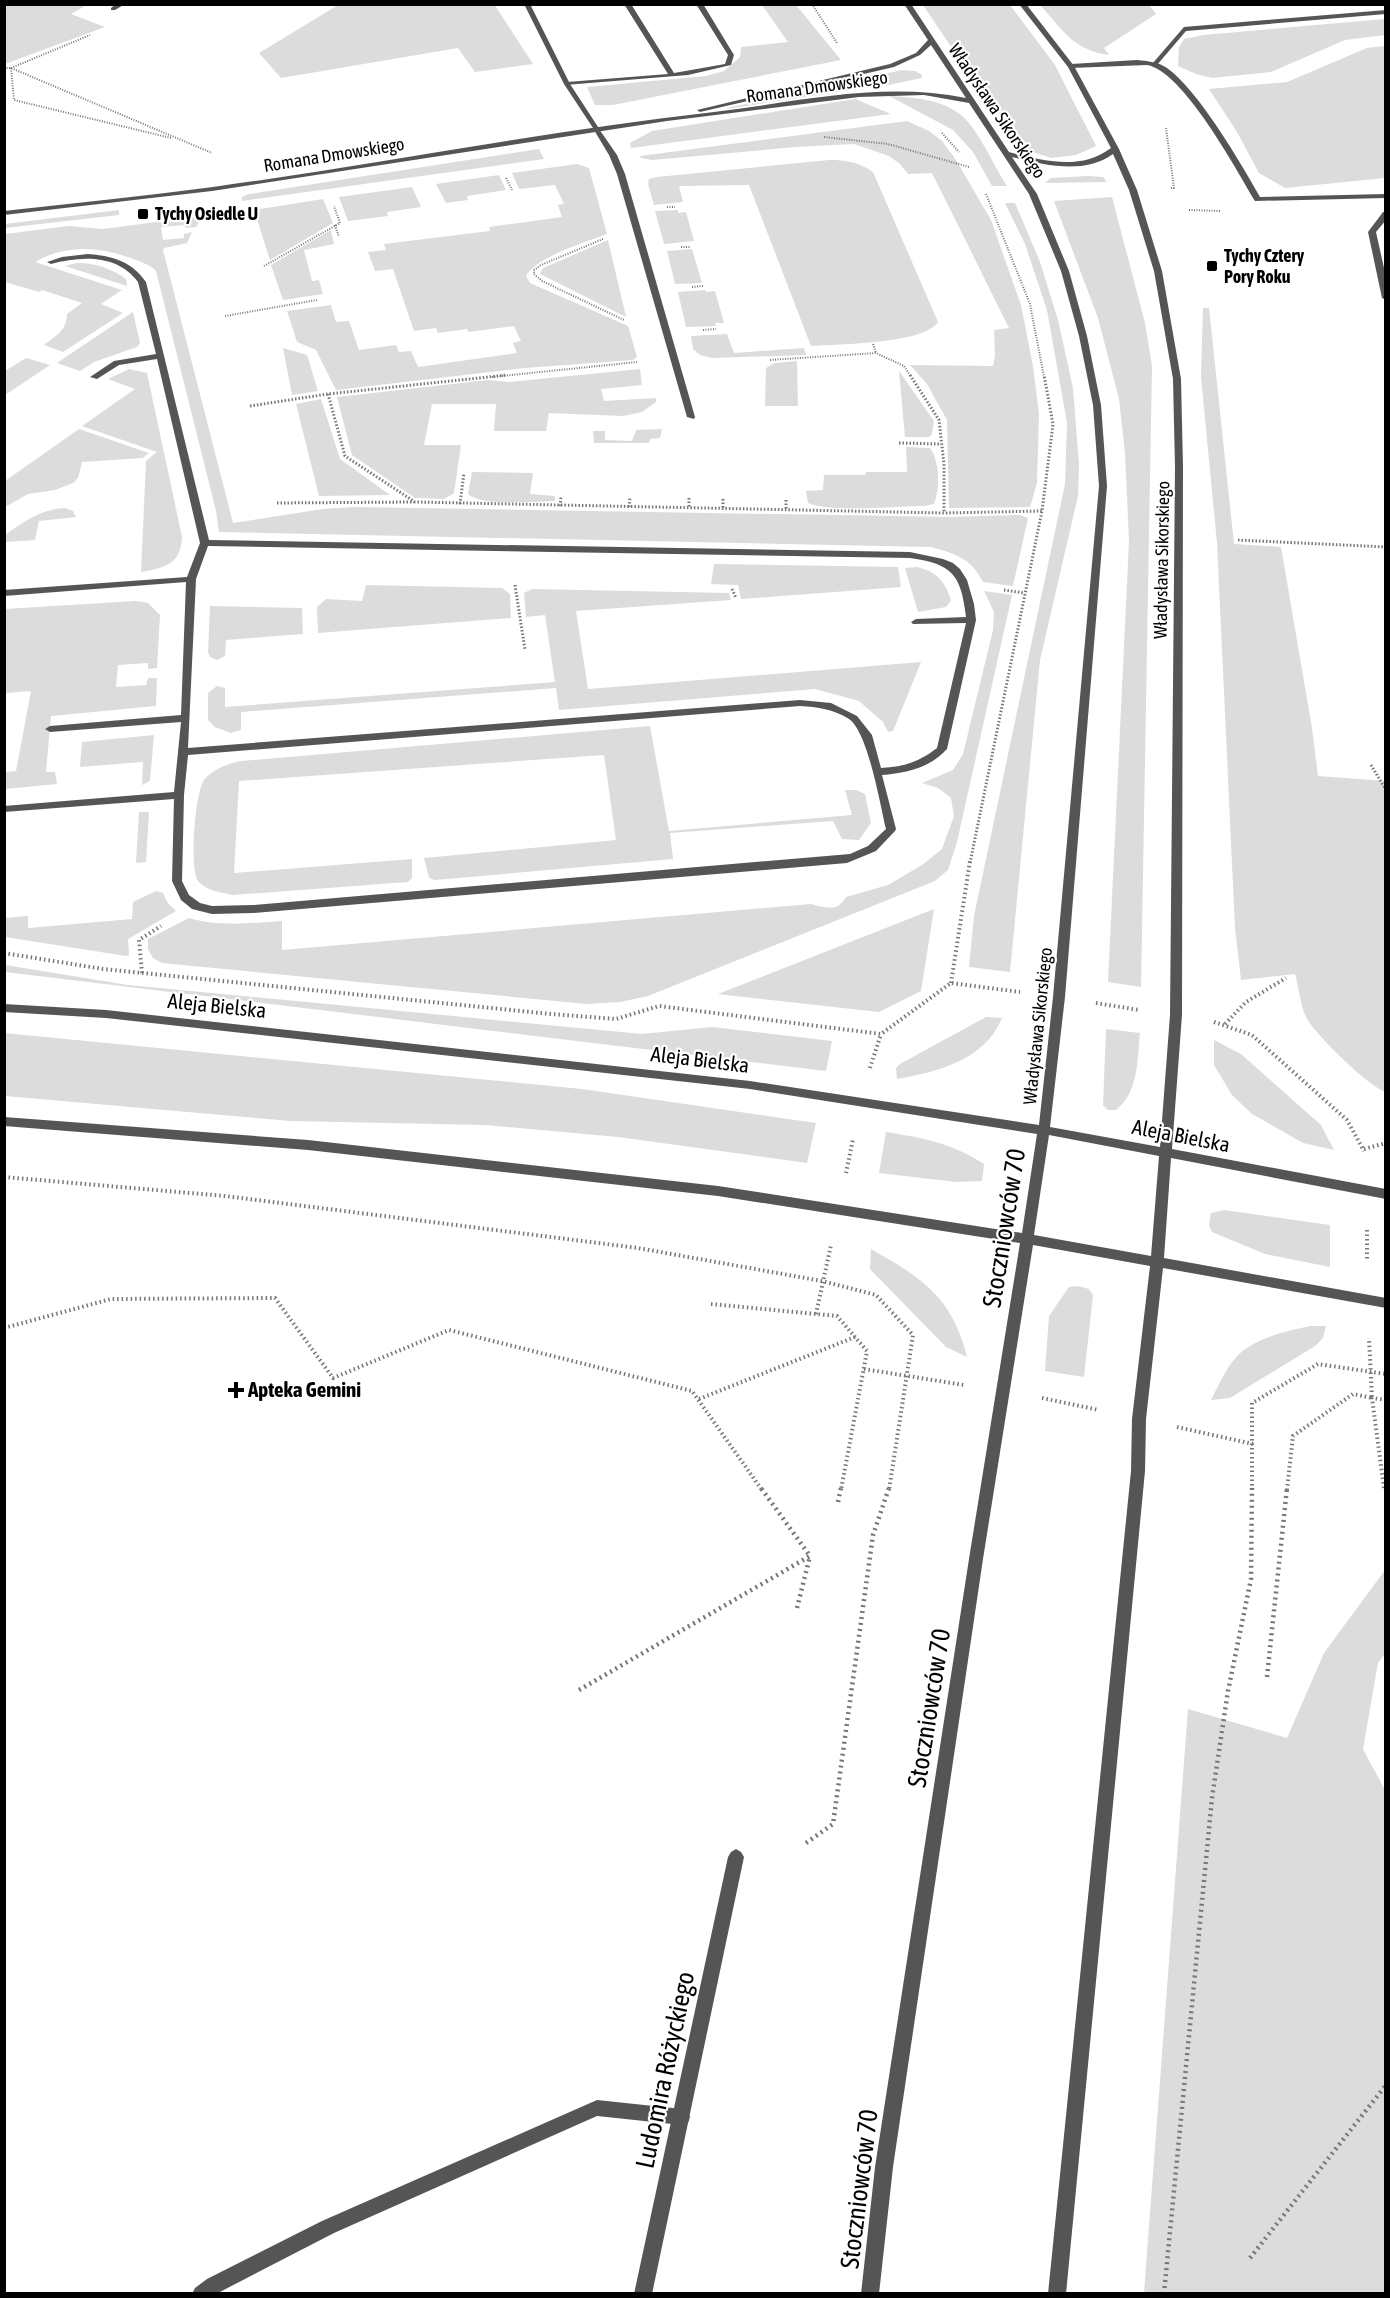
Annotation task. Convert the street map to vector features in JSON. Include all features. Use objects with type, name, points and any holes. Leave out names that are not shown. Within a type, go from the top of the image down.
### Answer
[{"type":"street","points":[[113,9],[122,4]]},
{"type":"street","points":[[527,4],[567,84],[614,155],[690,417]]},
{"type":"street","points":[[627,4],[672,75]]},
{"type":"street","points":[[567,84],[708,71],[728,65],[730,55],[699,4]]},
{"type":"street","name":"Władysława Sikorskiego","points":[[907,4],[1033,194],[1065,271],[1083,336],[1097,405],[1103,486],[1059,998],[1044,1130]]},
{"type":"street","name":"Władysława Sikorskiego","points":[[1022,4],[1071,66],[1115,148],[1133,190],[1158,271],[1177,379],[1179,467],[1176,1016],[1166,1153]]},
{"type":"street","points":[[1155,64],[1184,28],[1386,12]]},
{"type":"street","name":"Romana Dmowskiego","points":[[667,119],[727,103],[884,68],[918,54],[931,40]]},
{"type":"street","points":[[1071,66],[1155,64],[1168,72],[1184,87],[1247,179],[1258,199],[1386,196]]},
{"type":"street","name":"Romana Dmowskiego","points":[[4,213],[212,189],[667,119],[731,113],[895,91],[931,93],[970,101]]},
{"type":"street","points":[[1008,154],[1039,162],[1073,164],[1105,157],[1115,148]]},
{"type":"street","points":[[1386,214],[1372,232],[1386,298]]},
{"type":"street","points":[[51,262],[65,258],[90,256],[137,272],[142,282],[205,543],[191,579],[186,718],[179,795],[177,881],[186,897],[196,906],[212,910],[253,909],[848,859],[867,853],[881,843],[891,830],[867,735],[854,718],[828,705],[800,703],[184,752]]},
{"type":"street","points":[[94,377],[117,363],[160,357]]},
{"type":"street","points":[[205,543],[929,557],[948,562],[959,572],[968,597],[971,620],[942,749],[927,762],[910,770],[877,772]]},
{"type":"street","points":[[4,593],[191,579]]},
{"type":"street","points":[[916,622],[971,620]]},
{"type":"street","points":[[50,729],[186,718]]},
{"type":"street","points":[[4,809],[179,795]]},
{"type":"street","name":"Aleja Bielska","points":[[4,1008],[118,1015],[714,1081],[1044,1130],[1386,1194]]},
{"type":"street","points":[[4,1121],[308,1145],[718,1191],[1026,1239],[1386,1303]]},
{"type":"street","name":"Stoczniowców 70","points":[[870,2294],[884,2167],[975,1560],[1044,1130]]},
{"type":"street","points":[[1057,2294],[1138,1471],[1139,1419],[1157,1262],[1166,1153]]},
{"type":"street","name":"Ludomira Różyckiego","points":[[644,2294],[736,1857]]},
{"type":"street","points":[[201,2294],[213,2285],[328,2227],[597,2108],[682,2117]]},
{"type":"path","points":[[812,4],[837,43]]},
{"type":"path","points":[[4,69],[121,22],[113,9]]},
{"type":"path","points":[[11,68],[214,154]]},
{"type":"path","points":[[11,68],[14,100],[184,141]]},
{"type":"path","points":[[934,129],[943,134],[962,156]]},
{"type":"path","points":[[823,137],[878,142],[969,167],[966,162]]},
{"type":"path","points":[[816,1314],[860,1103],[880,1034],[951,983],[974,834],[1042,511],[1053,424],[1051,413],[1030,304],[981,186]]},
{"type":"path","points":[[264,266],[340,223],[333,202]]},
{"type":"path","points":[[335,225],[339,237]]},
{"type":"path","points":[[613,235],[541,265],[534,270],[534,274],[542,281],[633,324]]},
{"type":"path","points":[[225,315],[317,300]]},
{"type":"path","points":[[873,344],[876,353]]},
{"type":"path","points":[[770,360],[876,353],[904,366],[939,420],[944,464],[944,513]]},
{"type":"path","points":[[250,406],[328,394],[629,363]]},
{"type":"path","points":[[328,394],[345,456],[414,502]]},
{"type":"path","points":[[899,443],[941,444]]},
{"type":"path","points":[[460,504],[464,473]]},
{"type":"path","points":[[560,506],[561,496]]},
{"type":"path","points":[[629,507],[630,497]]},
{"type":"path","points":[[689,508],[690,498]]},
{"type":"path","points":[[723,500],[723,509]]},
{"type":"path","points":[[786,500],[786,510]]},
{"type":"path","points":[[277,503],[414,502],[944,513],[1042,511]]},
{"type":"path","points":[[1238,540],[1386,547]]},
{"type":"path","points":[[515,584],[525,650]]},
{"type":"path","points":[[1371,765],[1386,790]]},
{"type":"path","points":[[142,973],[139,940],[196,906]]},
{"type":"path","points":[[4,953],[142,973],[616,1019],[659,1006],[880,1034]]},
{"type":"path","points":[[1286,978],[1246,1002],[1224,1024],[1252,1035],[1347,1120],[1364,1150],[1386,1143]]},
{"type":"path","points":[[4,1177],[225,1196],[638,1248],[822,1281],[876,1295],[913,1335],[888,1494],[873,1535],[833,1824],[806,1843]]},
{"type":"path","points":[[4,1328],[111,1299],[275,1298],[333,1378],[449,1330],[693,1391],[810,1556],[797,1608]]},
{"type":"path","points":[[711,1304],[837,1316],[867,1351],[838,1502]]},
{"type":"path","points":[[699,1400],[855,1337]]},
{"type":"path","points":[[1164,2294],[1212,1798],[1228,1691],[1251,1579],[1252,1403],[1318,1364],[1386,1374]]},
{"type":"path","points":[[864,1369],[905,1377],[1004,1390],[1253,1444]]},
{"type":"path","points":[[1371,1372],[1372,1398],[1384,1488]]},
{"type":"path","points":[[1267,1677],[1293,1436],[1353,1394],[1386,1400]]},
{"type":"path","points":[[579,1690],[810,1556]]},
{"type":"path","points":[[1250,2258],[1386,2085]]},
{"type":"shaded area","points":[[5,4],[87,5],[71,14],[105,27],[5,64]]},
{"type":"shaded area","points":[[494,4],[533,64],[475,72],[458,48],[281,78],[259,53],[338,5]]},
{"type":"shaded area","points":[[762,5],[796,5],[841,60],[613,105],[595,105],[587,87],[706,76],[724,71],[740,57],[741,47],[788,42]]},
{"type":"shaded area","points":[[923,5],[1010,5],[1055,65],[1096,146],[1076,155],[1051,158],[1026,150],[986,99]]},
{"type":"shaded area","points":[[1040,5],[1149,5],[1156,14],[1104,48],[1109,55],[1086,49],[1077,44]]},
{"type":"shaded area","points":[[1385,19],[1385,35],[1345,40],[1271,72],[1212,78],[1178,66],[1179,47],[1184,39],[1203,35]]},
{"type":"shaded area","points":[[1385,46],[1385,178],[1285,188],[1259,173],[1237,132],[1209,89],[1287,82],[1367,48]]},
{"type":"shaded area","points":[[902,70],[915,71],[922,75],[922,78],[879,87],[870,77]]},
{"type":"shaded area","points":[[844,83],[851,90],[726,109],[727,108]]},
{"type":"shaded area","points":[[889,96],[936,102],[961,115],[980,138],[1007,186],[992,186],[973,152],[953,130]]},
{"type":"shaded area","points":[[855,99],[891,114],[631,148],[630,143],[652,131]]},
{"type":"shaded area","points":[[907,121],[929,131],[942,141],[956,160],[991,220],[1021,305],[1033,366],[1039,414],[1037,483],[1030,507],[949,508],[947,420],[927,384],[910,365],[993,366],[994,330],[1009,328],[932,173],[908,174],[889,156],[854,144],[652,160],[640,156]]},
{"type":"shaded area","points":[[539,149],[544,159],[242,201],[242,197],[249,194]]},
{"type":"shaded area","points":[[829,160],[852,162],[873,172],[938,322],[930,329],[916,335],[879,342],[811,346],[749,185],[679,186],[683,202],[654,205],[648,184],[649,179],[657,177]]},
{"type":"shaded area","points":[[577,164],[589,168],[607,234],[550,256],[531,269],[526,276],[530,283],[628,326],[637,357],[633,360],[525,368],[336,390],[316,350],[297,342],[287,311],[331,305],[336,322],[349,321],[359,350],[396,345],[399,352],[411,351],[418,367],[517,353],[513,343],[521,341],[514,326],[468,332],[467,329],[438,333],[436,328],[414,331],[393,269],[375,271],[368,252],[386,250],[384,244],[490,231],[489,227],[562,217],[558,205],[564,204],[555,185],[519,189],[512,173]]},
{"type":"shaded area","points":[[499,175],[506,190],[467,196],[468,200],[446,203],[436,184]]},
{"type":"shaded area","points":[[1103,177],[1107,182],[1045,183],[1051,178]]},
{"type":"shaded area","points":[[412,187],[421,207],[387,212],[388,216],[348,221],[339,197]]},
{"type":"shaded area","points":[[1112,197],[1145,323],[1152,366],[1141,987],[1108,982],[1129,541],[1125,453],[1119,399],[1098,318],[1054,201]]},
{"type":"shaded area","points":[[323,199],[333,223],[270,260],[254,210]]},
{"type":"shaded area","points":[[1005,203],[1015,203],[1040,262],[1058,320],[1073,388],[1079,464],[1078,496],[1040,660],[1010,972],[969,967],[974,916],[1065,484],[1067,423],[1047,310],[1025,244]]},
{"type":"shaded area","points":[[119,210],[119,215],[5,228],[5,224]]},
{"type":"shaded area","points":[[678,210],[678,213],[686,212],[694,241],[664,244],[655,211]]},
{"type":"shaded area","points":[[202,216],[196,227],[186,228],[184,225],[161,227],[163,240],[184,238],[184,234],[192,232],[187,243],[163,250],[233,523],[323,509],[354,507],[950,517],[1020,515],[1028,518],[1013,586],[983,582],[968,562],[931,547],[219,532],[216,511],[156,271],[131,258],[107,251],[83,249],[59,252],[35,262],[122,290],[101,304],[123,313],[63,352],[44,345],[63,328],[67,314],[82,303],[42,290],[39,292],[5,282],[5,234],[69,226],[103,229]]},
{"type":"shaded area","points":[[331,230],[334,244],[304,250],[312,281],[319,280],[323,294],[283,300],[271,265]]},
{"type":"shaded area","points":[[608,240],[626,317],[540,274],[543,268]]},
{"type":"shaded area","points":[[692,249],[702,283],[675,284],[667,251]]},
{"type":"shaded area","points":[[76,263],[109,269],[126,279],[127,286],[65,266]]},
{"type":"shaded area","points":[[705,290],[706,292],[715,291],[724,323],[715,323],[716,326],[686,327],[678,292]]},
{"type":"shaded area","points":[[1203,308],[1209,308],[1234,544],[1281,547],[1318,776],[1385,781],[1385,1092],[1355,1070],[1313,1027],[1303,1008],[1295,974],[1241,980],[1235,928],[1217,543],[1201,377]]},
{"type":"shaded area","points":[[133,312],[140,343],[137,347],[94,362],[80,371],[57,363]]},
{"type":"shaded area","points":[[727,334],[734,353],[804,348],[806,355],[712,358],[700,355],[693,349],[691,336]]},
{"type":"shaded area","points":[[283,348],[307,355],[318,391],[292,395]]},
{"type":"shaded area","points":[[26,358],[50,365],[5,395],[5,371]]},
{"type":"shaded area","points":[[797,361],[798,406],[765,406],[766,368],[775,363]]},
{"type":"shaded area","points":[[129,369],[147,373],[182,537],[179,553],[175,559],[157,569],[141,572],[146,461],[157,452],[82,426],[135,389],[108,379]]},
{"type":"shaded area","points":[[640,369],[642,385],[601,389],[604,401],[656,398],[656,402],[642,412],[623,416],[549,413],[546,431],[494,431],[496,404],[432,404],[424,445],[461,445],[454,493],[444,499],[415,498],[352,455],[337,397],[488,380],[509,382]]},
{"type":"shaded area","points":[[899,371],[934,421],[932,434],[929,437],[905,437]]},
{"type":"shaded area","points":[[321,399],[340,459],[390,495],[319,496],[296,404]]},
{"type":"shaded area","points":[[79,429],[149,453],[143,458],[82,462],[78,478],[73,483],[55,490],[28,494],[5,507],[5,481]]},
{"type":"shaded area","points":[[662,429],[660,438],[650,439],[649,443],[594,443],[593,431],[605,431],[605,440],[632,441],[636,430]]},
{"type":"shaded area","points":[[906,447],[930,448],[936,460],[938,475],[934,504],[832,508],[808,503],[806,491],[823,490],[824,475],[907,472]]},
{"type":"shaded area","points":[[472,472],[533,473],[530,494],[555,496],[555,501],[496,502],[475,498],[468,494]]},
{"type":"shaded area","points":[[65,508],[73,511],[76,517],[39,521],[35,540],[5,542],[5,535],[26,521],[41,513]]},
{"type":"shaded area","points":[[714,564],[898,567],[901,587],[741,599],[738,585],[711,584]]},
{"type":"shaded area","points":[[917,567],[935,575],[943,583],[951,601],[946,607],[918,612],[905,568]]},
{"type":"shaded area","points":[[366,585],[502,588],[510,594],[511,618],[318,633],[317,607],[326,599],[362,601]]},
{"type":"shaded area","points":[[532,589],[729,593],[731,600],[576,611],[588,689],[921,662],[893,731],[888,732],[883,722],[859,701],[815,689],[559,710],[556,688],[241,712],[241,730],[231,733],[215,727],[208,720],[208,693],[217,686],[225,688],[225,707],[555,682],[545,615],[526,617],[524,593]]},
{"type":"shaded area","points":[[984,591],[1012,595],[957,842],[948,870],[935,881],[648,996],[620,1002],[587,1004],[162,963],[153,958],[148,949],[148,939],[189,918],[224,923],[282,921],[282,950],[811,904],[831,908],[839,905],[846,897],[888,885],[922,865],[942,849],[954,816],[951,798],[938,788],[922,783],[953,770],[963,754],[993,630],[994,612]]},
{"type":"shaded area","points":[[136,601],[148,603],[160,615],[157,668],[148,669],[148,663],[118,665],[116,687],[146,685],[148,678],[157,678],[156,706],[51,716],[46,772],[55,772],[57,784],[5,789],[5,772],[16,771],[31,691],[5,693],[5,609]]},
{"type":"shaded area","points":[[210,606],[302,608],[303,634],[226,640],[225,656],[217,660],[210,657],[208,652]]},
{"type":"shaded area","points":[[650,726],[669,831],[852,815],[845,790],[856,790],[865,794],[871,823],[859,840],[842,839],[833,821],[670,833],[673,859],[435,880],[429,878],[424,858],[616,840],[604,755],[239,781],[234,873],[412,859],[412,878],[408,882],[232,895],[205,887],[198,881],[195,873],[194,831],[201,788],[204,780],[212,773],[231,764],[241,761]]},
{"type":"shaded area","points":[[154,735],[150,781],[142,785],[143,762],[80,767],[82,742]]},
{"type":"shaded area","points":[[139,812],[149,812],[146,862],[136,863]]},
{"type":"shaded area","points":[[156,891],[163,893],[167,902],[176,911],[128,939],[129,955],[126,956],[5,937],[5,918],[28,916],[28,928],[132,919],[133,902]]},
{"type":"shaded area","points":[[934,909],[921,991],[879,1012],[718,994]]},
{"type":"shaded area","points":[[5,965],[128,985],[642,1034],[712,1027],[832,1041],[826,1071],[5,972]]},
{"type":"shaded area","points":[[986,1017],[1002,1018],[984,1044],[972,1054],[943,1068],[897,1079],[896,1068],[900,1064]]},
{"type":"shaded area","points":[[1106,1029],[1140,1033],[1133,1085],[1124,1102],[1116,1110],[1108,1110],[1103,1105]]},
{"type":"shaded area","points":[[4,1033],[582,1089],[816,1123],[807,1163],[618,1137],[485,1125],[290,1121],[5,1096]]},
{"type":"shaded area","points":[[1214,1040],[1241,1054],[1321,1125],[1334,1150],[1303,1143],[1252,1114],[1232,1095],[1214,1065]]},
{"type":"shaded area","points":[[886,1132],[937,1142],[972,1157],[984,1164],[982,1181],[956,1182],[879,1173]]},
{"type":"shaded area","points":[[1224,1210],[1330,1225],[1330,1267],[1265,1254],[1212,1232],[1209,1225],[1211,1213]]},
{"type":"shaded area","points":[[871,1249],[920,1280],[932,1291],[953,1319],[967,1357],[946,1347],[870,1269]]},
{"type":"shaded area","points":[[1078,1286],[1089,1289],[1093,1295],[1084,1377],[1045,1371],[1049,1316],[1069,1287]]},
{"type":"shaded area","points":[[1310,1326],[1326,1326],[1323,1338],[1315,1346],[1230,1398],[1211,1400],[1229,1366],[1244,1350],[1267,1338]]},
{"type":"shaded area","points":[[1385,1570],[1385,1654],[1378,1663],[1363,1749],[1386,1792],[1385,2293],[1144,2293],[1188,1709],[1287,1738],[1324,1653]]},
{"type":"place","name":"Tychy Osiedle U","points":[[143,214]]},
{"type":"place","name":"Tychy Cztery Pory Roku","points":[[1212,266]]},
{"type":"place","name":"Apteka Gemini","points":[[236,1390]]}]
